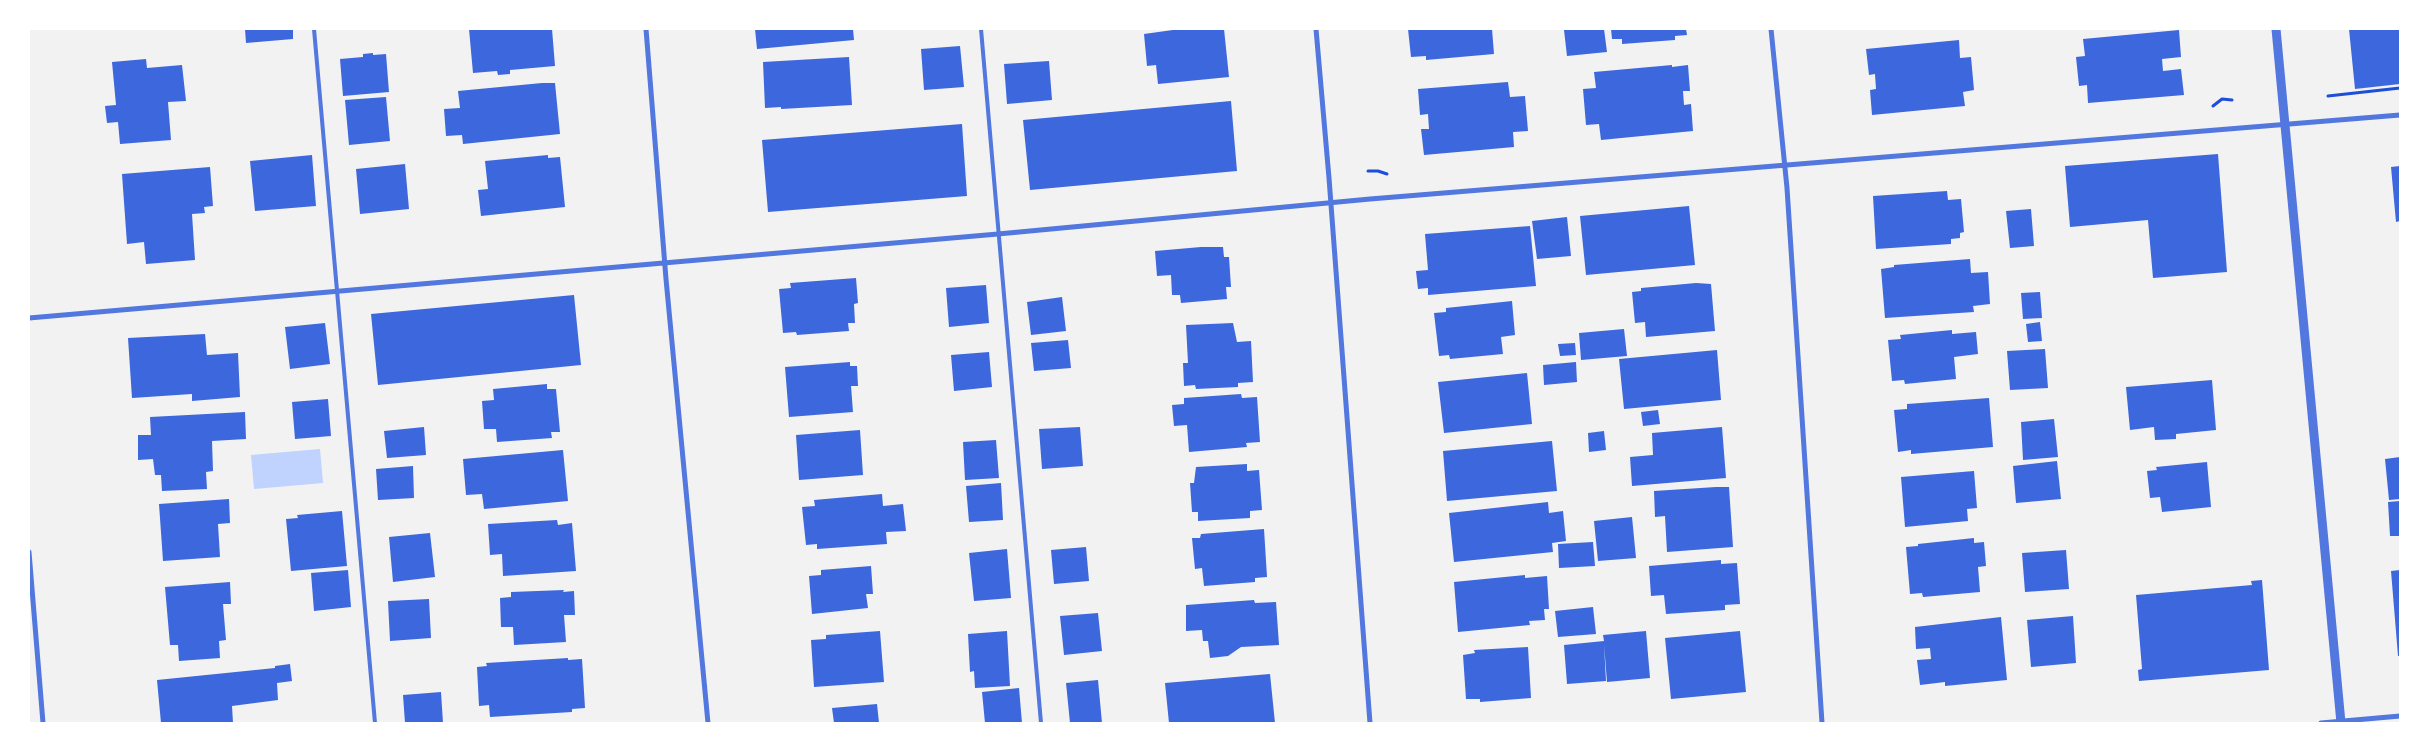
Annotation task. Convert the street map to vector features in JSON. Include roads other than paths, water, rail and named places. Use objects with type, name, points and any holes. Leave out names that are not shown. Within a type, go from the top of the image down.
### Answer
[{"type":"street","points":[[646,29],[664,263],[708,723]]},
{"type":"street","points":[[1316,29],[1331,202],[1370,723]]},
{"type":"street","points":[[1771,29],[1785,165],[1822,723]]},
{"type":"street","points":[[2276,29],[2340,722]]},
{"type":"street","points":[[29,318],[998,234],[1331,202],[2400,115]]},
{"type":"street","points":[[29,552],[43,723]]},
{"type":"street","points":[[2321,723],[2400,716]]},
{"type":"lane","points":[[314,29],[375,723]]},
{"type":"lane","points":[[981,29],[1041,723]]},
{"type":"water","points":[[320,449],[323,483],[254,489],[251,455]]}]
